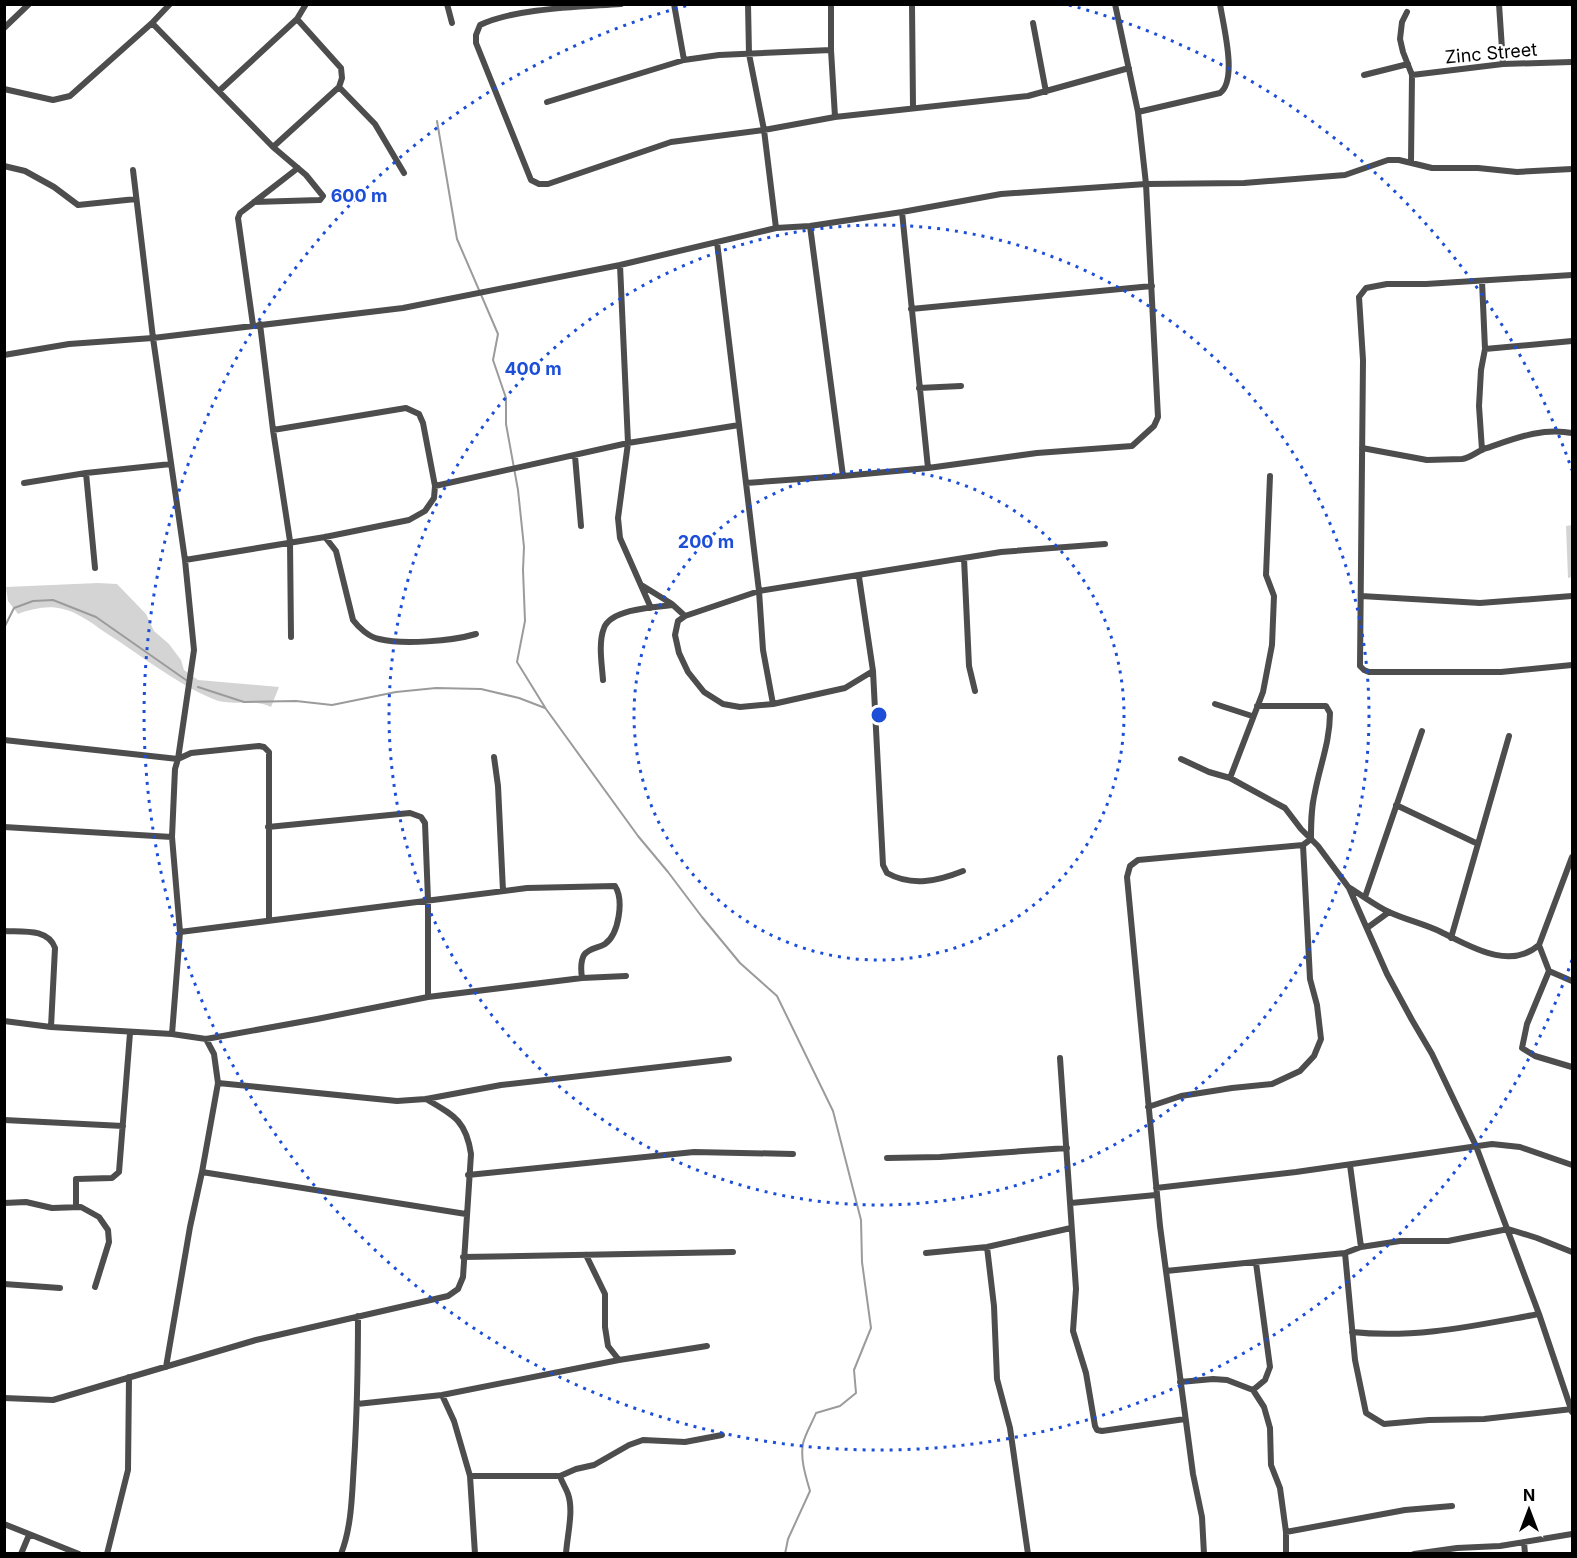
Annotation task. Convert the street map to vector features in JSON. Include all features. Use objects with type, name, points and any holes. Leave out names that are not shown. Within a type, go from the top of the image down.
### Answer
[{"type":"street","points":[[4,28],[29,4]]},
{"type":"street","points":[[4,89],[53,100],[70,96],[170,4]]},
{"type":"street","points":[[219,91],[297,19],[306,4]]},
{"type":"street","points":[[447,4],[452,23]]},
{"type":"street","points":[[510,4],[511,14]]},
{"type":"street","points":[[621,4],[511,14],[491,19],[480,25],[476,34],[476,43],[531,180],[539,184],[548,184],[671,142],[764,130],[835,117],[1028,96],[1129,68]]},
{"type":"street","points":[[674,4],[684,60]]},
{"type":"street","points":[[748,4],[749,54],[764,130],[776,228]]},
{"type":"street","points":[[831,4],[835,117]]},
{"type":"street","points":[[912,4],[914,107]]},
{"type":"street","points":[[746,483],[927,468],[1037,453],[1132,446],[1155,426],[1158,417],[1146,184],[1138,112],[1115,4]]},
{"type":"street","points":[[1138,112],[1220,93],[1228,84],[1230,72],[1220,4]]},
{"type":"street","points":[[1499,4],[1503,64]]},
{"type":"street","points":[[1407,12],[1402,22],[1400,39],[1412,75],[1411,162]]},
{"type":"street","points":[[273,147],[339,87],[342,78],[341,68],[297,19]]},
{"type":"street","points":[[152,23],[273,147],[306,175],[322,194],[322,199],[254,202]]},
{"type":"street","points":[[1033,23],[1046,92]]},
{"type":"street","points":[[547,102],[684,60],[831,50]]},
{"type":"street","name":"Zinc Street","points":[[1412,75],[1503,64],[1572,62]]},
{"type":"street","points":[[1364,75],[1408,64]]},
{"type":"street","points":[[339,87],[375,124],[404,173]]},
{"type":"street","points":[[4,355],[69,344],[153,338],[403,308],[620,265],[776,228],[810,226],[1001,194],[1146,184],[1244,183],[1345,176],[1380,162],[1399,160],[1432,168],[1478,168],[1517,172],[1572,169]]},
{"type":"street","points":[[4,166],[25,171],[54,187],[78,205],[136,199]]},
{"type":"street","points":[[291,637],[290,542],[257,324],[238,218],[240,213],[298,168]]},
{"type":"street","points":[[133,170],[153,338],[185,560],[194,650],[175,769],[172,837],[180,932],[172,1034]]},
{"type":"street","points":[[902,212],[927,468]]},
{"type":"street","points":[[810,226],[843,476]]},
{"type":"street","points":[[717,242],[759,591],[763,650],[773,704]]},
{"type":"street","points":[[620,265],[628,443],[618,518],[620,538],[651,608]]},
{"type":"street","points":[[1572,275],[1379,285],[1366,288],[1359,297],[1363,360],[1360,666],[1369,672],[1501,672],[1572,665]]},
{"type":"street","points":[[1482,281],[1485,349],[1479,406],[1482,450]]},
{"type":"street","points":[[911,309],[1152,286]]},
{"type":"street","points":[[1485,349],[1572,341]]},
{"type":"street","points":[[919,388],[961,386]]},
{"type":"street","points":[[185,560],[325,537],[409,520],[425,511],[434,498],[435,486],[423,423],[419,414],[406,408],[273,430]]},
{"type":"street","points":[[435,486],[628,443],[739,425]]},
{"type":"street","points":[[1362,448],[1427,460],[1468,458],[1482,450],[1543,430],[1572,433]]},
{"type":"street","points":[[575,456],[581,526]]},
{"type":"street","points":[[24,483],[86,473],[171,464]]},
{"type":"street","points":[[86,473],[95,568]]},
{"type":"street","points":[[1230,778],[1263,692],[1272,645],[1274,596],[1266,575],[1270,476]]},
{"type":"street","points":[[325,537],[336,551],[353,620],[368,634],[378,639],[424,641],[476,634]]},
{"type":"street","points":[[873,671],[845,688],[773,704],[740,707],[723,704],[704,692],[688,672],[679,653],[675,634],[678,621],[685,616],[759,591],[859,577],[1001,552],[1105,544]]},
{"type":"street","points":[[964,558],[969,666],[975,691]]},
{"type":"street","points":[[859,577],[873,671],[883,865],[887,873],[906,881],[941,879],[963,871]]},
{"type":"street","points":[[642,586],[673,605],[685,616]]},
{"type":"street","points":[[1361,596],[1480,603],[1572,596]]},
{"type":"street","points":[[603,680],[602,641],[603,630],[607,622],[618,615],[673,605]]},
{"type":"street","points":[[1215,704],[1252,716]]},
{"type":"street","points":[[1257,706],[1316,705],[1326,706],[1330,713],[1324,759],[1312,809],[1311,839]]},
{"type":"street","points":[[1365,897],[1422,731]]},
{"type":"street","points":[[1451,938],[1509,736]]},
{"type":"street","points":[[4,740],[178,759],[191,753],[264,747],[269,752],[269,920]]},
{"type":"street","points":[[494,757],[498,786],[503,891]]},
{"type":"street","points":[[1181,759],[1209,772],[1230,778],[1285,808],[1318,846],[1349,888],[1387,974],[1443,1074],[1476,1146],[1572,1410],[1484,1419],[1384,1424],[1366,1413],[1352,1332],[1345,1253]]},
{"type":"street","points":[[1396,805],[1478,844]]},
{"type":"street","points":[[268,827],[410,813],[421,816],[425,823],[428,900],[428,997]]},
{"type":"street","points":[[4,827],[172,837]]},
{"type":"street","points":[[1204,1554],[1202,1517],[1185,1419],[1156,1191],[1127,877],[1130,867],[1138,860],[1302,845],[1311,839]]},
{"type":"street","points":[[1148,1107],[1181,1096],[1272,1084],[1300,1071],[1314,1056],[1322,1039],[1317,1005],[1310,980],[1302,845]]},
{"type":"street","points":[[1349,888],[1389,912],[1442,932],[1489,954],[1504,956],[1531,952],[1539,945],[1572,857]]},
{"type":"street","points":[[180,932],[503,891],[615,886],[618,890],[618,923],[607,943],[584,955],[581,964],[582,978]]},
{"type":"street","points":[[1367,928],[1389,912]]},
{"type":"street","points":[[4,931],[39,933],[53,943],[55,948],[51,1027]]},
{"type":"street","points":[[1539,945],[1549,971],[1527,1024],[1522,1048],[1535,1056],[1572,1067]]},
{"type":"street","points":[[1549,971],[1572,981]]},
{"type":"street","points":[[4,1021],[51,1027],[172,1034],[206,1039],[428,997],[582,978],[626,976]]},
{"type":"street","points":[[76,1207],[76,1179],[112,1178],[119,1172],[130,1033]]},
{"type":"street","points":[[166,1366],[218,1083],[214,1054],[206,1039]]},
{"type":"street","points":[[1060,1058],[1076,1289],[1073,1331],[1082,1354],[1097,1430],[1185,1419]]},
{"type":"street","points":[[218,1083],[398,1101],[426,1099],[501,1085],[729,1059]]},
{"type":"street","points":[[4,1398],[53,1400],[256,1340],[448,1296],[458,1289],[463,1277],[471,1154],[469,1140],[455,1116],[426,1099]]},
{"type":"street","points":[[4,1120],[123,1126]]},
{"type":"street","points":[[1071,1203],[1500,1144],[1520,1146],[1572,1165]]},
{"type":"street","points":[[887,1158],[940,1157],[1067,1148]]},
{"type":"street","points":[[468,1175],[694,1152],[793,1154]]},
{"type":"street","points":[[1350,1165],[1361,1247]]},
{"type":"street","points":[[202,1172],[466,1214]]},
{"type":"street","points":[[4,1203],[26,1202],[52,1208],[76,1207],[99,1217],[109,1233],[109,1242],[95,1287]]},
{"type":"street","points":[[926,1253],[987,1247],[1071,1228]]},
{"type":"street","points":[[1166,1271],[1345,1253],[1361,1247],[1400,1240],[1448,1242],[1508,1229],[1572,1252]]},
{"type":"street","points":[[987,1247],[994,1306],[997,1379],[1010,1428],[1028,1554]]},
{"type":"street","points":[[463,1257],[733,1252]]},
{"type":"street","points":[[586,1255],[605,1293],[605,1327],[608,1346],[619,1360]]},
{"type":"street","points":[[1254,1390],[1265,1380],[1270,1367],[1256,1263]]},
{"type":"street","points":[[4,1284],[60,1288]]},
{"type":"street","points":[[1352,1332],[1376,1335],[1436,1332],[1539,1314]]},
{"type":"street","points":[[341,1554],[350,1516],[357,1404],[358,1316]]},
{"type":"street","points":[[357,1404],[442,1395],[619,1360],[707,1346]]},
{"type":"street","points":[[107,1554],[128,1470],[129,1377]]},
{"type":"street","points":[[1180,1382],[1220,1379],[1254,1390],[1264,1407],[1269,1425],[1270,1465],[1280,1488],[1286,1533],[1286,1554]]},
{"type":"street","points":[[442,1395],[454,1421],[470,1476],[475,1554]]},
{"type":"street","points":[[470,1476],[560,1476],[576,1468],[594,1465],[629,1445],[643,1440],[685,1442],[723,1435]]},
{"type":"street","points":[[560,1476],[569,1495],[571,1520],[567,1534],[566,1554]]},
{"type":"street","points":[[1286,1533],[1405,1510],[1452,1506]]},
{"type":"street","points":[[4,1524],[79,1554]]},
{"type":"street","points":[[21,1554],[29,1534]]},
{"type":"street","points":[[1414,1554],[1457,1548],[1500,1546],[1572,1534]]},
{"type":"street","points":[[1524,1542],[1525,1554]]},
{"type":"shaded area","points":[[1572,525],[1572,577],[1568,578],[1566,526]]},
{"type":"shaded area","points":[[117,584],[146,614],[154,631],[169,644],[181,660],[184,670],[198,680],[279,687],[271,707],[257,703],[213,699],[171,676],[84,618],[68,610],[46,608],[18,614],[8,601],[6,587]]},
{"type":"waterway","points":[[437,121],[457,239],[498,334],[493,360],[506,398],[506,424],[518,490],[524,547],[525,621],[517,662],[546,709],[638,836],[740,963],[777,996],[833,1111],[861,1220],[862,1262],[871,1328],[854,1370],[856,1393],[840,1406],[816,1413],[805,1437],[802,1456],[810,1491],[788,1539],[785,1554]]},
{"type":"waterway","points":[[4,628],[14,608],[33,601],[53,600],[96,617],[186,680]]},
{"type":"waterway","points":[[198,687],[244,702],[296,701],[332,705],[396,692],[436,688],[481,689],[519,698],[545,708]]}]
